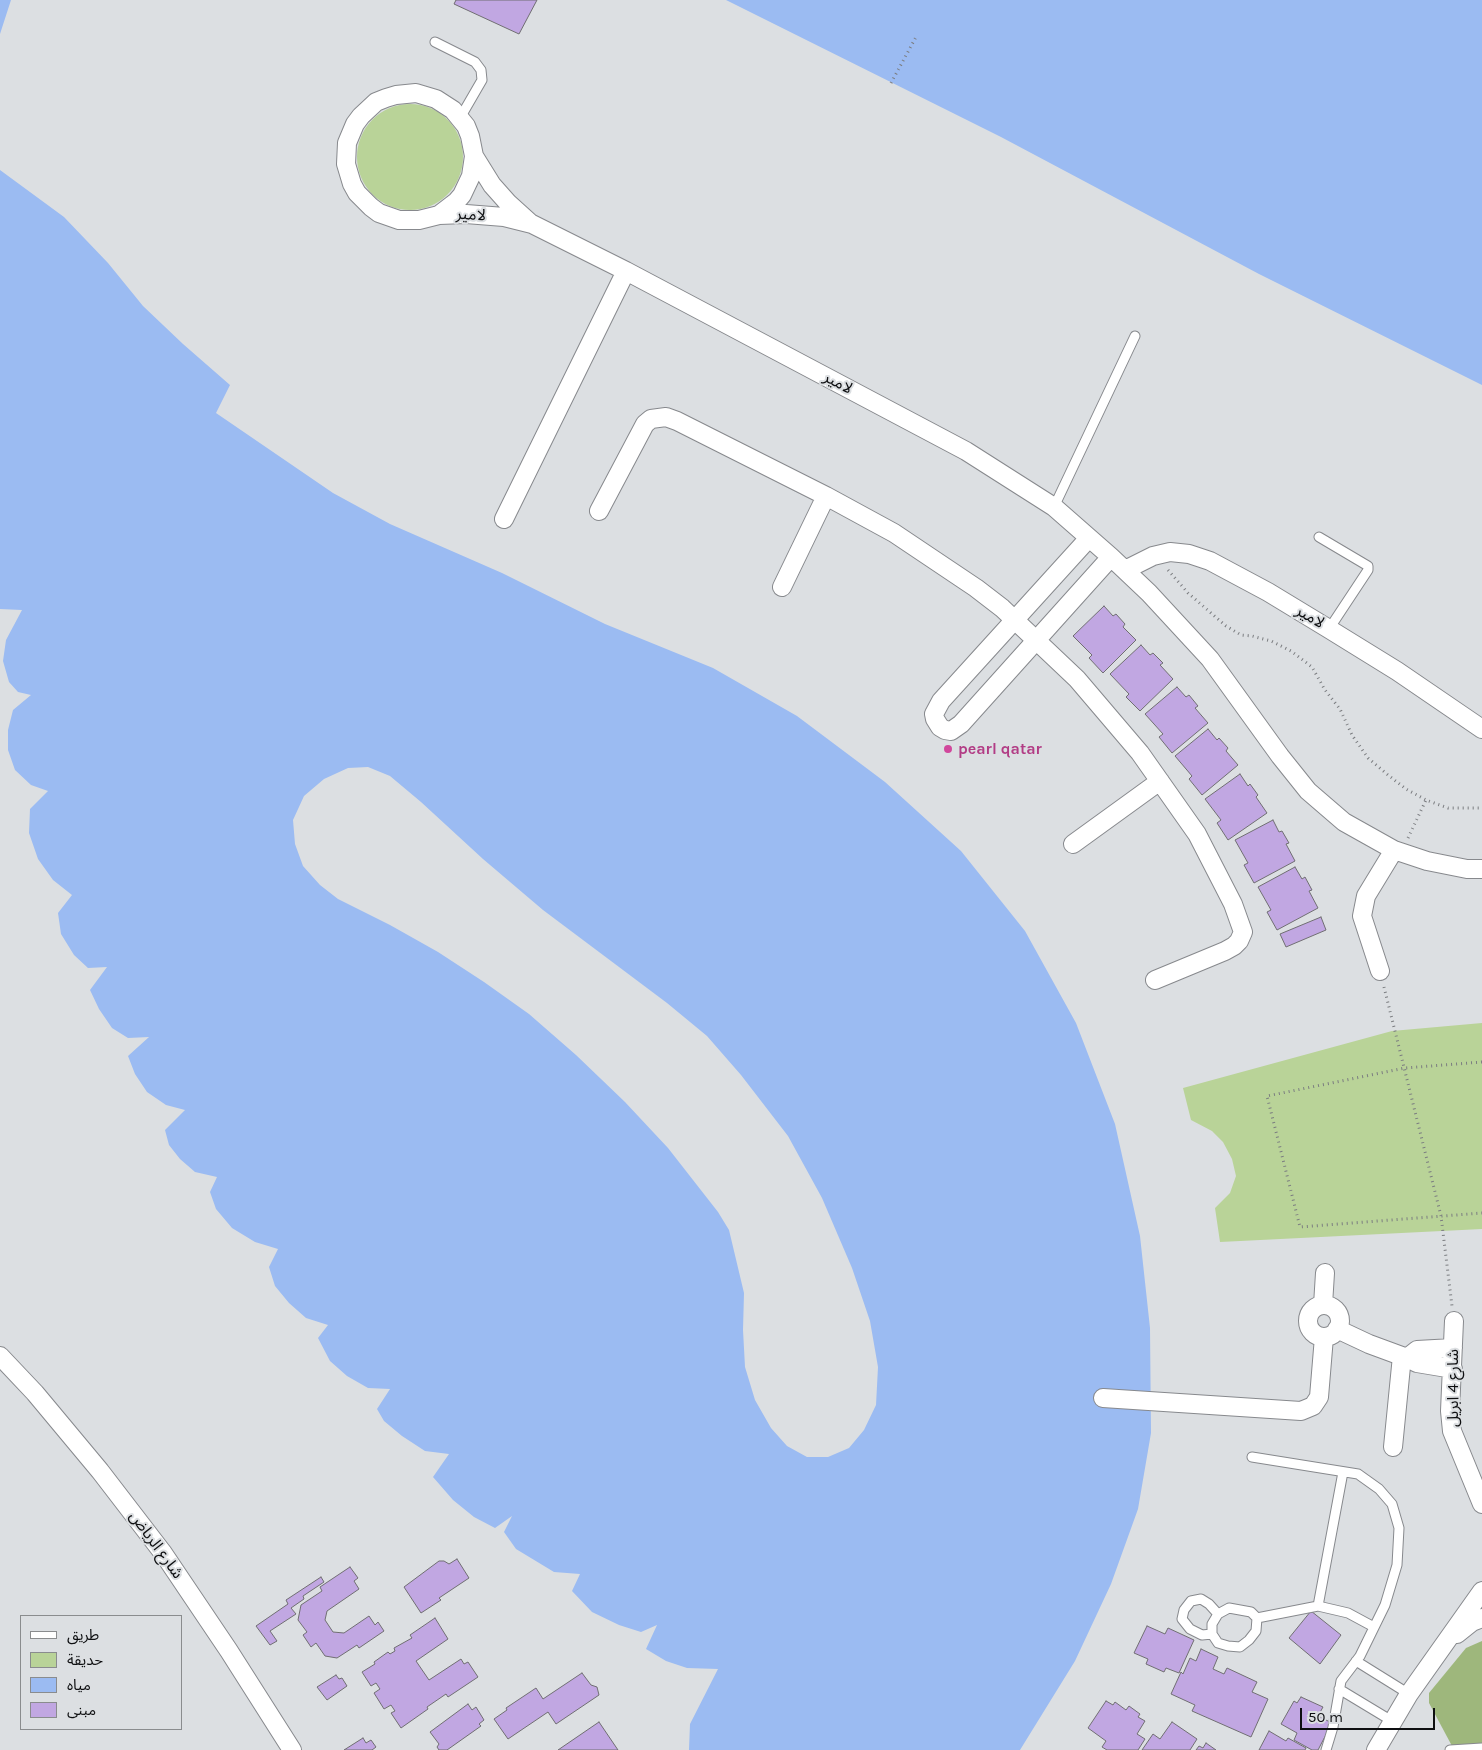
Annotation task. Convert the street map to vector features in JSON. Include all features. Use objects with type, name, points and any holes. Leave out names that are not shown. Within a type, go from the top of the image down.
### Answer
[{"type":"street","points":[[416,93],[436,99],[453,110],[470,136],[474,156],[468,186],[456,202],[439,214],[419,220],[399,220],[371,208],[352,184],[346,164],[347,143],[355,124],[361,116],[376,102],[396,95],[416,93]]},
{"type":"street","name":"لامير","points":[[474,156],[492,185],[508,203],[532,224]]},
{"type":"street","name":"لامير","points":[[439,214],[504,217],[532,224],[626,271],[966,451],[1054,507],[1125,570],[1180,625],[1210,659],[1280,756],[1308,791],[1344,822],[1397,851],[1467,869],[1482,869]]},
{"type":"street","points":[[504,519],[626,271]]},
{"type":"street","points":[[600,511],[645,424],[652,419],[666,416],[826,496],[894,533],[930,555],[976,588],[1014,620],[1077,679],[1106,711],[1160,781],[1202,842],[1233,904],[1243,932],[1234,946],[1155,980]]},
{"type":"street","points":[[782,587],[826,496]]},
{"type":"street","points":[[1089,538],[941,701],[934,714],[940,728],[951,731],[961,724],[1111,557]]},
{"type":"street","name":"لامير","points":[[1125,570],[1153,556],[1170,552],[1189,554],[1210,561],[1268,592],[1397,671],[1482,729]]},
{"type":"street","points":[[1073,844],[1160,781]]},
{"type":"street","points":[[1380,971],[1362,916],[1366,896],[1397,851]]},
{"type":"street","points":[[1324,1305],[1325,1273]]},
{"type":"street","points":[[1103,1398],[1301,1411],[1313,1406],[1319,1397],[1331,1333],[1340,1318],[1334,1308],[1324,1305],[1317,1306],[1312,1310],[1308,1321],[1313,1332],[1331,1333],[1369,1344],[1421,1364],[1453,1369]]},
{"type":"street","name":"شارع 4 ابريل","points":[[1454,1322],[1450,1411],[1452,1431],[1482,1504]]},
{"type":"street","points":[[1393,1447],[1405,1357],[1416,1350],[1453,1348]]},
{"type":"street","name":"شارع الرياض","points":[[0,1356],[35,1393],[100,1471],[163,1553],[229,1651],[292,1750]]},
{"type":"street","name":"شارع 4 ابريل","points":[[1461,1452],[1468,1466],[1482,1482]]},
{"type":"street","points":[[1376,1750],[1409,1694],[1482,1591]]},
{"type":"street","points":[[1443,1646],[1462,1629],[1482,1618]]},
{"type":"lane","points":[[434,42],[475,62],[481,70],[482,80],[460,118]]},
{"type":"lane","points":[[1054,507],[1135,336]]},
{"type":"lane","points":[[1319,537],[1368,566],[1368,570],[1329,629]]},
{"type":"lane","points":[[1252,1457],[1358,1474],[1379,1489],[1392,1504],[1399,1528],[1397,1565],[1385,1605],[1356,1661],[1345,1674],[1339,1689],[1333,1727],[1326,1750]]},
{"type":"lane","points":[[1318,1606],[1343,1472]]},
{"type":"lane","points":[[1212,1634],[1202,1635],[1190,1629],[1182,1619],[1184,1610],[1191,1602],[1201,1599],[1209,1604],[1218,1614]]},
{"type":"lane","points":[[1257,1618],[1318,1606],[1348,1613],[1374,1627]]},
{"type":"lane","points":[[1229,1608],[1251,1612],[1257,1618],[1256,1631],[1240,1647],[1218,1643],[1212,1634],[1212,1624],[1218,1614],[1229,1608]]},
{"type":"lane","points":[[1356,1661],[1409,1694]]},
{"type":"lane","points":[[1339,1689],[1392,1721]]},
{"type":"lane","points":[[1450,1750],[1482,1748]]},
{"type":"path","points":[[891,83],[916,37]]},
{"type":"path","points":[[1153,556],[1188,593],[1226,626],[1241,635],[1271,641],[1291,651],[1312,667],[1325,690],[1340,709],[1352,735],[1368,758],[1406,789],[1426,800],[1448,808],[1482,808]]},
{"type":"path","points":[[1397,851],[1426,800]]},
{"type":"path","points":[[1380,971],[1441,1216],[1454,1322]]},
{"type":"path","points":[[1482,1062],[1405,1068],[1267,1096],[1300,1227],[1482,1214]]},
{"type":"green space","points":[[410,104],[430,108],[447,120],[459,137],[463,157],[459,177],[447,194],[430,206],[410,210],[390,206],[373,194],[361,177],[357,157],[361,137],[373,120],[390,108]]},
{"type":"green space","points":[[1482,1023],[1482,1229],[1220,1242],[1215,1208],[1230,1193],[1236,1176],[1232,1159],[1223,1142],[1212,1131],[1191,1120],[1183,1088],[1392,1031]]},
{"type":"green space","points":[[1482,1641],[1482,1743],[1452,1746],[1429,1703],[1429,1693],[1466,1648]]},
{"type":"water","points":[[0,0],[11,0],[0,34]]},
{"type":"water","points":[[726,0],[1482,0],[1482,385],[1259,274],[1001,137]]},
{"type":"water","points":[[0,170],[64,217],[108,263],[143,306],[230,385],[216,413],[333,493],[390,524],[502,573],[605,624],[713,668],[797,716],[885,782],[961,851],[1025,931],[1076,1023],[1115,1124],[1140,1236],[1150,1328],[1151,1433],[1138,1509],[1111,1584],[1075,1661],[1020,1750],[689,1750],[690,1724],[718,1669],[687,1668],[666,1661],[646,1649],[657,1625],[641,1632],[619,1625],[592,1612],[572,1591],[580,1574],[554,1572],[516,1549],[504,1532],[512,1516],[495,1528],[474,1517],[453,1500],[433,1477],[449,1454],[425,1451],[384,1421],[377,1409],[390,1389],[368,1388],[347,1376],[330,1361],[318,1338],[328,1325],[306,1318],[289,1303],[275,1286],[269,1267],[278,1249],[255,1242],[232,1228],[216,1209],[210,1192],[217,1177],[195,1172],[180,1159],[169,1145],[165,1130],[185,1110],[166,1105],[147,1092],[135,1074],[128,1056],[149,1037],[128,1038],[112,1028],[99,1009],[90,990],[107,967],[88,968],[74,955],[61,934],[58,913],[72,895],[53,880],[38,859],[29,833],[30,809],[48,791],[31,785],[15,770],[8,750],[8,730],[13,710],[31,695],[18,692],[9,682],[3,661],[6,640],[22,610],[0,609]],"holes":[[[368,767],[390,776],[543,910],[667,1003],[707,1036],[741,1075],[788,1136],[822,1198],[852,1268],[870,1321],[878,1367],[876,1405],[864,1430],[849,1448],[828,1457],[807,1457],[787,1446],[771,1428],[755,1400],[745,1367],[744,1293],[729,1230],[718,1212],[668,1148],[625,1102],[576,1055],[529,1014],[438,952],[338,899],[320,885],[303,866],[295,844],[293,820],[304,796],[324,779],[348,768]]]},
{"type":"building","points":[[456,0],[537,0],[519,34],[454,4]]},
{"type":"building","points":[[1104,606],[1113,616],[1116,614],[1125,624],[1123,627],[1136,640],[1103,673],[1089,658],[1092,655],[1073,636]]},
{"type":"building","points":[[1141,645],[1150,655],[1153,653],[1163,663],[1160,665],[1173,679],[1140,711],[1126,697],[1129,694],[1110,674]]},
{"type":"building","points":[[1177,687],[1186,697],[1189,695],[1198,706],[1195,708],[1208,723],[1172,753],[1159,737],[1163,734],[1145,714]]},
{"type":"building","points":[[1208,729],[1217,740],[1219,738],[1228,748],[1226,751],[1238,765],[1202,795],[1189,779],[1192,776],[1175,756]]},
{"type":"building","points":[[1240,774],[1248,786],[1250,784],[1258,795],[1256,797],[1267,813],[1228,840],[1217,823],[1221,820],[1205,799]]},
{"type":"building","points":[[1273,820],[1279,832],[1282,831],[1289,843],[1286,844],[1295,861],[1254,883],[1244,865],[1248,863],[1235,840]]},
{"type":"building","points":[[1295,867],[1302,879],[1305,877],[1312,890],[1309,891],[1318,908],[1277,930],[1267,912],[1271,910],[1258,887]]},
{"type":"building","points":[[1321,917],[1326,930],[1286,947],[1280,934]]},
{"type":"building","points":[[457,1559],[469,1578],[439,1598],[441,1600],[421,1613],[404,1587],[439,1561],[449,1564]]},
{"type":"building","points":[[350,1567],[358,1578],[354,1581],[359,1589],[327,1611],[325,1620],[333,1632],[344,1633],[369,1616],[375,1625],[378,1622],[384,1631],[359,1648],[357,1645],[337,1658],[325,1656],[316,1643],[311,1647],[303,1635],[307,1632],[298,1620],[301,1605],[322,1591],[320,1587]]},
{"type":"building","points":[[321,1577],[324,1582],[303,1596],[304,1599],[291,1608],[296,1614],[270,1631],[277,1641],[270,1645],[256,1626],[288,1604],[286,1600]]},
{"type":"building","points":[[1311,1611],[1341,1635],[1320,1664],[1289,1638]]},
{"type":"building","points":[[435,1618],[448,1639],[416,1661],[429,1680],[461,1659],[464,1664],[468,1662],[478,1677],[448,1697],[446,1694],[401,1728],[391,1713],[395,1711],[391,1705],[384,1709],[374,1693],[380,1689],[376,1683],[371,1686],[362,1672],[375,1664],[374,1662],[388,1652],[390,1654],[395,1651],[394,1648],[412,1638],[410,1635]]},
{"type":"building","points":[[1147,1626],[1165,1634],[1168,1628],[1194,1640],[1179,1673],[1166,1668],[1164,1672],[1146,1664],[1148,1659],[1134,1653]]},
{"type":"building","points":[[1201,1649],[1218,1657],[1213,1669],[1224,1674],[1227,1668],[1257,1682],[1252,1692],[1268,1699],[1251,1737],[1192,1711],[1195,1705],[1171,1694],[1190,1658],[1196,1661]]},
{"type":"building","points":[[582,1673],[591,1685],[597,1687],[599,1695],[556,1724],[548,1712],[508,1739],[494,1719],[507,1710],[506,1708],[536,1688],[543,1699]]},
{"type":"building","points":[[336,1675],[339,1679],[342,1678],[347,1686],[327,1700],[317,1687]]},
{"type":"building","points":[[1301,1697],[1323,1707],[1318,1716],[1332,1723],[1318,1750],[1312,1750],[1294,1740],[1297,1733],[1281,1724],[1294,1701],[1297,1703]]},
{"type":"building","points":[[1106,1701],[1113,1705],[1115,1702],[1126,1710],[1129,1706],[1140,1714],[1138,1717],[1145,1721],[1137,1734],[1145,1739],[1138,1750],[1107,1750],[1102,1747],[1106,1741],[1088,1728]]},
{"type":"building","points":[[468,1704],[472,1710],[476,1707],[484,1720],[479,1724],[481,1726],[447,1750],[439,1750],[437,1747],[439,1744],[430,1732]]},
{"type":"building","points":[[599,1722],[618,1750],[558,1750]]},
{"type":"building","points":[[1172,1722],[1197,1739],[1190,1750],[1142,1750],[1153,1734],[1160,1739]]},
{"type":"building","points":[[1269,1731],[1286,1741],[1288,1738],[1306,1748],[1305,1750],[1259,1750]]},
{"type":"building","points":[[363,1738],[366,1743],[371,1740],[376,1747],[372,1750],[344,1750]]},
{"type":"building","points":[[1206,1743],[1216,1750],[1196,1750],[1199,1746],[1203,1748]]},
{"type":"place","name":"pearl qatar","points":[[948,749]]}]
